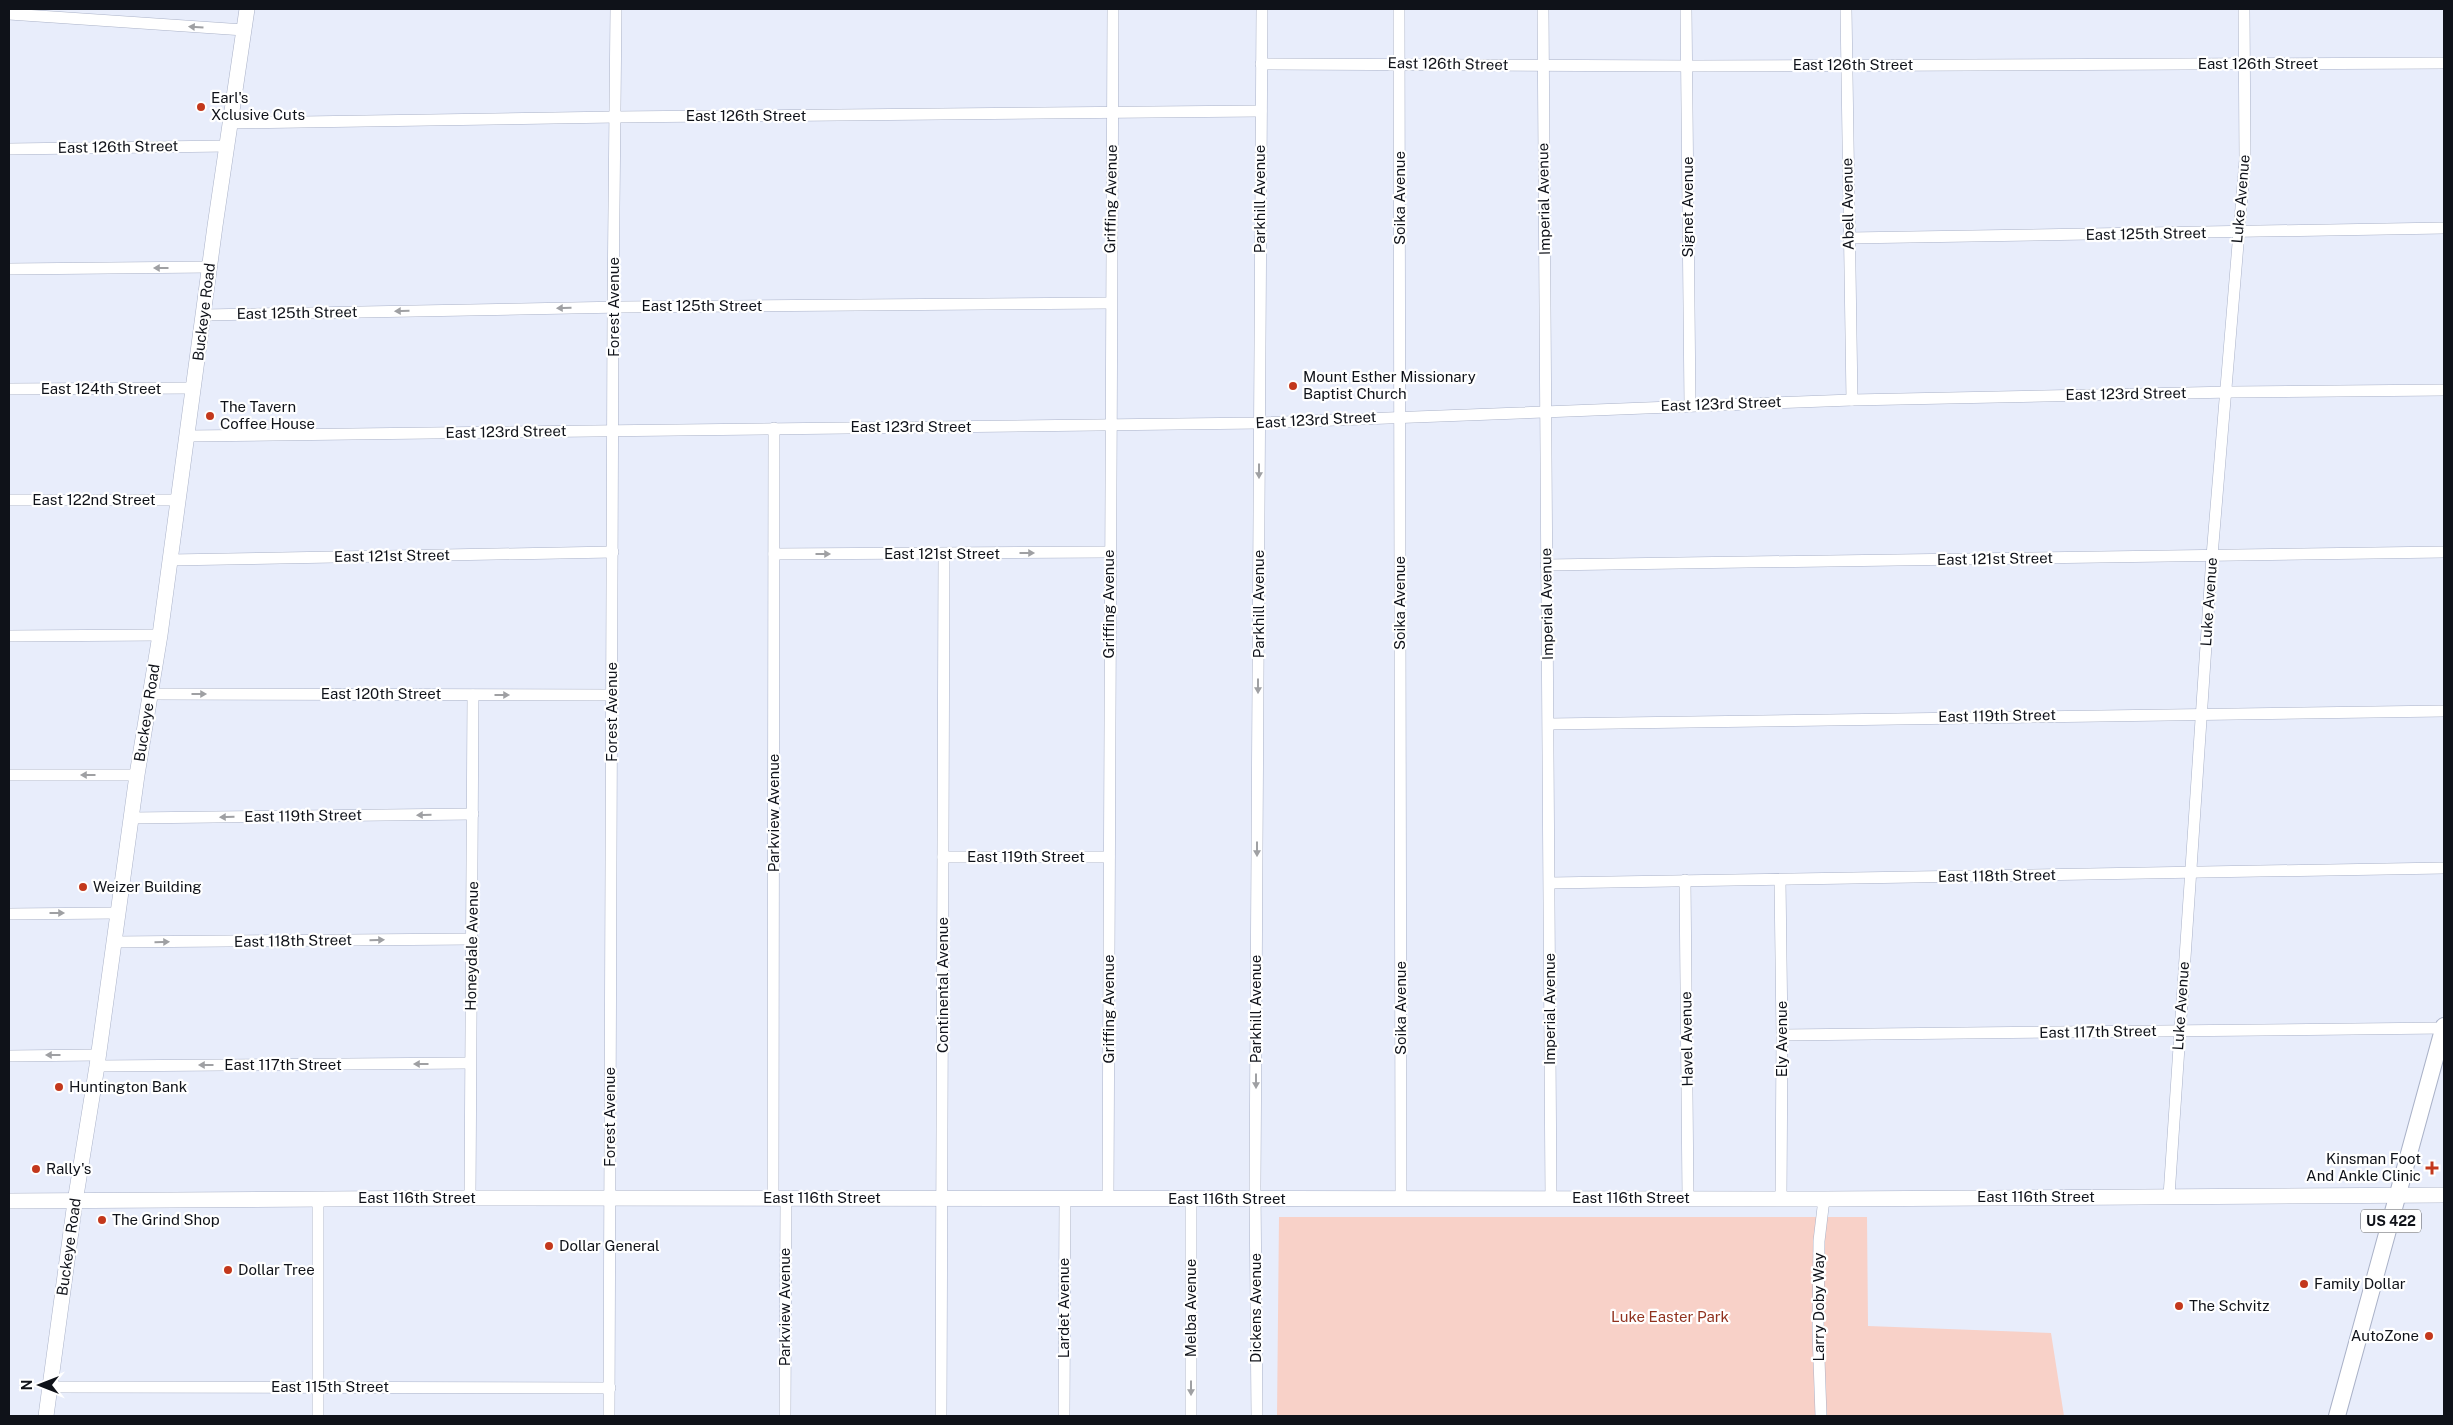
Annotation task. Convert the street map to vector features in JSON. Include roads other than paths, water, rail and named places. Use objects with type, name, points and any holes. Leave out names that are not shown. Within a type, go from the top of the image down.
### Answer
[{"type":"main road","name":"Buckeye Road","points":[[46,1416],[75,1202],[98,1061],[137,775],[160,636],[230,123],[248,9]]},
{"type":"main road","name":"US 422","points":[[2337,1416],[2398,1194],[2441,1047],[2444,1027]]},
{"type":"main road","name":"East 116th Street","points":[[9,1201],[470,1198],[1824,1199],[2398,1194],[2444,1196]]},
{"type":"street","name":"Forest Avenue","points":[[610,1416],[613,307],[616,9]]},
{"type":"street","name":"Griffing Avenue","points":[[1108,1199],[1110,303],[1113,9]]},
{"type":"street","name":"Parkhill Avenue","points":[[1255,1199],[1262,9]]},
{"type":"street","name":"Soika Avenue","points":[[1399,9],[1401,1198]]},
{"type":"street","name":"Imperial Avenue","points":[[1543,9],[1551,1199]]},
{"type":"street","name":"Signet Avenue","points":[[1686,9],[1690,405]]},
{"type":"street","name":"Abell Avenue","points":[[1846,9],[1852,400]]},
{"type":"street","name":"Luke Avenue","points":[[2169,1196],[2212,556],[2245,160],[2244,9]]},
{"type":"street","points":[[9,14],[244,30]]},
{"type":"street","name":"East 126th Street","points":[[1261,64],[1399,63],[1687,66],[2444,63]]},
{"type":"street","name":"East 126th Street","points":[[230,123],[616,117],[1112,114],[1261,111]]},
{"type":"street","name":"East 126th Street","points":[[9,149],[227,146]]},
{"type":"street","name":"East 125th Street","points":[[1849,238],[2444,228]]},
{"type":"street","points":[[9,268],[210,267]]},
{"type":"street","name":"East 125th Street","points":[[204,314],[613,307],[1110,303]]},
{"type":"street","name":"East 124th Street","points":[[9,389],[194,388]]},
{"type":"street","name":"East 123rd Street","points":[[188,436],[1260,422],[1852,400],[2225,392],[2444,390]]},
{"type":"street","name":"Parkview Avenue","points":[[774,428],[779,1198],[785,1416]]},
{"type":"street","name":"East 122nd Street","points":[[9,500],[178,500]]},
{"type":"street","name":"East 121st Street","points":[[170,560],[613,552]]},
{"type":"street","name":"East 121st Street","points":[[774,554],[1109,552]]},
{"type":"street","name":"East 121st Street","points":[[1546,566],[2444,552]]},
{"type":"street","name":"Continental Avenue","points":[[941,1416],[944,554]]},
{"type":"street","points":[[9,636],[160,636]]},
{"type":"street","name":"East 120th Street","points":[[150,694],[612,694]]},
{"type":"street","name":"Honeydale Avenue","points":[[470,1198],[473,694]]},
{"type":"street","name":"East 119th Street","points":[[1549,724],[2202,713],[2444,711]]},
{"type":"street","points":[[9,775],[137,775]]},
{"type":"street","name":"East 119th Street","points":[[132,818],[473,814]]},
{"type":"street","name":"East 119th Street","points":[[943,857],[1109,857]]},
{"type":"street","name":"East 118th Street","points":[[1550,883],[2444,868]]},
{"type":"street","name":"Havel Avenue","points":[[1685,880],[1688,1198]]},
{"type":"street","name":"Ely Avenue","points":[[1780,880],[1782,1035],[1781,1199]]},
{"type":"street","points":[[9,914],[118,913]]},
{"type":"street","name":"East 118th Street","points":[[114,942],[473,939]]},
{"type":"street","name":"East 117th Street","points":[[1782,1035],[2444,1027]]},
{"type":"street","name":"East 117th Street","points":[[9,1056],[98,1061],[470,1063]]},
{"type":"street","points":[[318,1199],[318,1416]]},
{"type":"street","name":"Lardet Avenue","points":[[1064,1416],[1065,1199]]},
{"type":"street","name":"Melba Avenue","points":[[1191,1199],[1191,1416]]},
{"type":"street","name":"Dickens Avenue","points":[[1255,1199],[1257,1416]]},
{"type":"street","name":"Larry Doby Way","points":[[1822,1416],[1818,1331],[1819,1242],[1824,1199]]},
{"type":"street","name":"East 115th Street","points":[[50,1387],[610,1388]]},
{"type":"place","name":"Earl's Xclusive Cuts","points":[[201,107]]},
{"type":"place","name":"Mount Esther Missionary Baptist Church","points":[[1293,386]]},
{"type":"place","name":"The Tavern Coffee House","points":[[210,416]]},
{"type":"place","name":"Weizer Building","points":[[83,887]]},
{"type":"place","name":"Huntington Bank","points":[[59,1087]]},
{"type":"place","name":"Kinsman Foot And Ankle Clinic","points":[[2432,1168]]},
{"type":"place","name":"Rally's","points":[[36,1169]]},
{"type":"place","name":"The Grind Shop","points":[[102,1220]]},
{"type":"place","name":"Dollar General","points":[[549,1246]]},
{"type":"place","name":"Dollar Tree","points":[[228,1270]]},
{"type":"place","name":"Family Dollar","points":[[2304,1284]]},
{"type":"place","name":"The Schvitz","points":[[2179,1306]]},
{"type":"place","name":"AutoZone","points":[[2429,1336]]},
{"type":"park label","name":"Luke Easter Park","points":[[1670,1317]]}]
